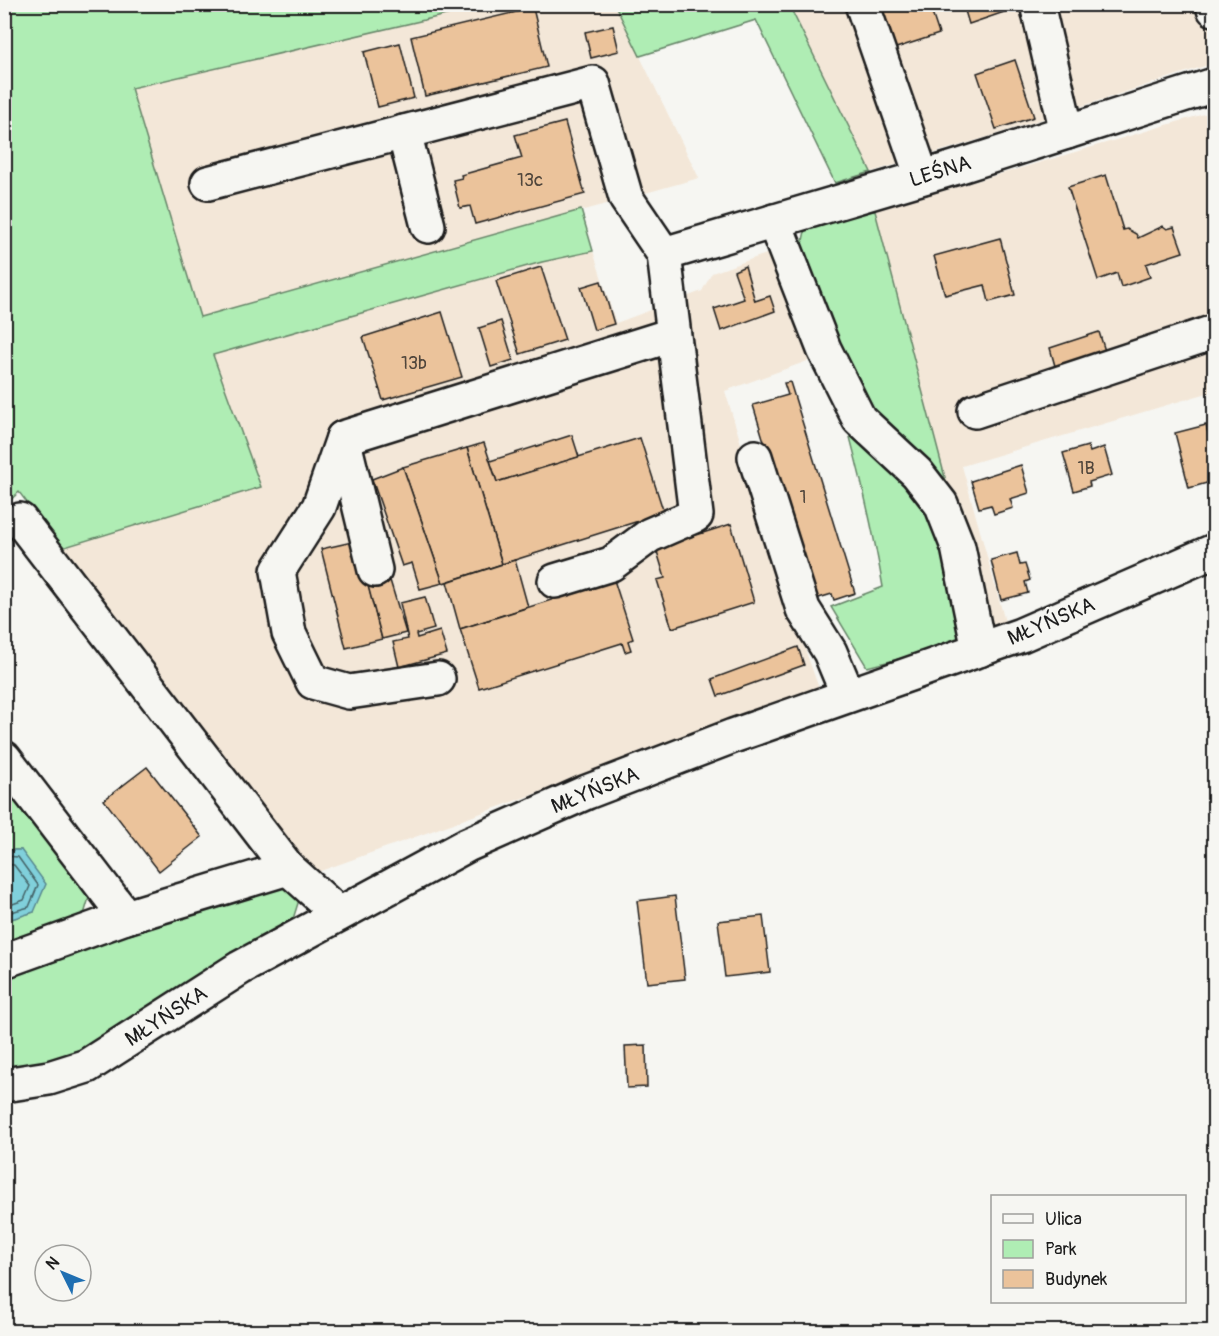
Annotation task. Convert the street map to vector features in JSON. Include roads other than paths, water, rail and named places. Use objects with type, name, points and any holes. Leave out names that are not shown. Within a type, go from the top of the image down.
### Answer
[{"type":"street","points":[[862,4],[922,177]]},
{"type":"street","points":[[1037,4],[1066,132]]},
{"type":"street","points":[[1213,4],[1215,9]]},
{"type":"street","points":[[208,183],[593,83],[627,198],[664,254],[672,335],[696,515],[650,535],[611,564],[555,581]]},
{"type":"street","name":"LEŚNA","points":[[664,254],[922,177],[1215,85]]},
{"type":"street","points":[[404,132],[428,226]]},
{"type":"street","points":[[774,221],[824,349],[859,419],[917,473],[941,504],[958,547],[979,650]]},
{"type":"street","points":[[975,411],[1215,332]]},
{"type":"street","points":[[343,438],[672,335]]},
{"type":"street","points":[[343,438],[375,570]]},
{"type":"street","points":[[343,438],[319,507],[278,571],[289,633],[312,682],[349,692],[438,679]]},
{"type":"street","points":[[756,457],[803,609],[830,652],[848,695]]},
{"type":"street","points":[[20,520],[288,868],[339,914]]},
{"type":"street","name":"MŁYŃSKA","points":[[4,1085],[49,1078],[87,1066],[240,968],[467,845],[587,792],[733,736],[1020,635],[1215,551]]},
{"type":"street","points":[[4,758],[126,918]]},
{"type":"street","points":[[4,961],[126,918],[288,868]]},
{"type":"water","points":[[5,850],[21,850],[46,884],[34,912],[5,921]]}]
